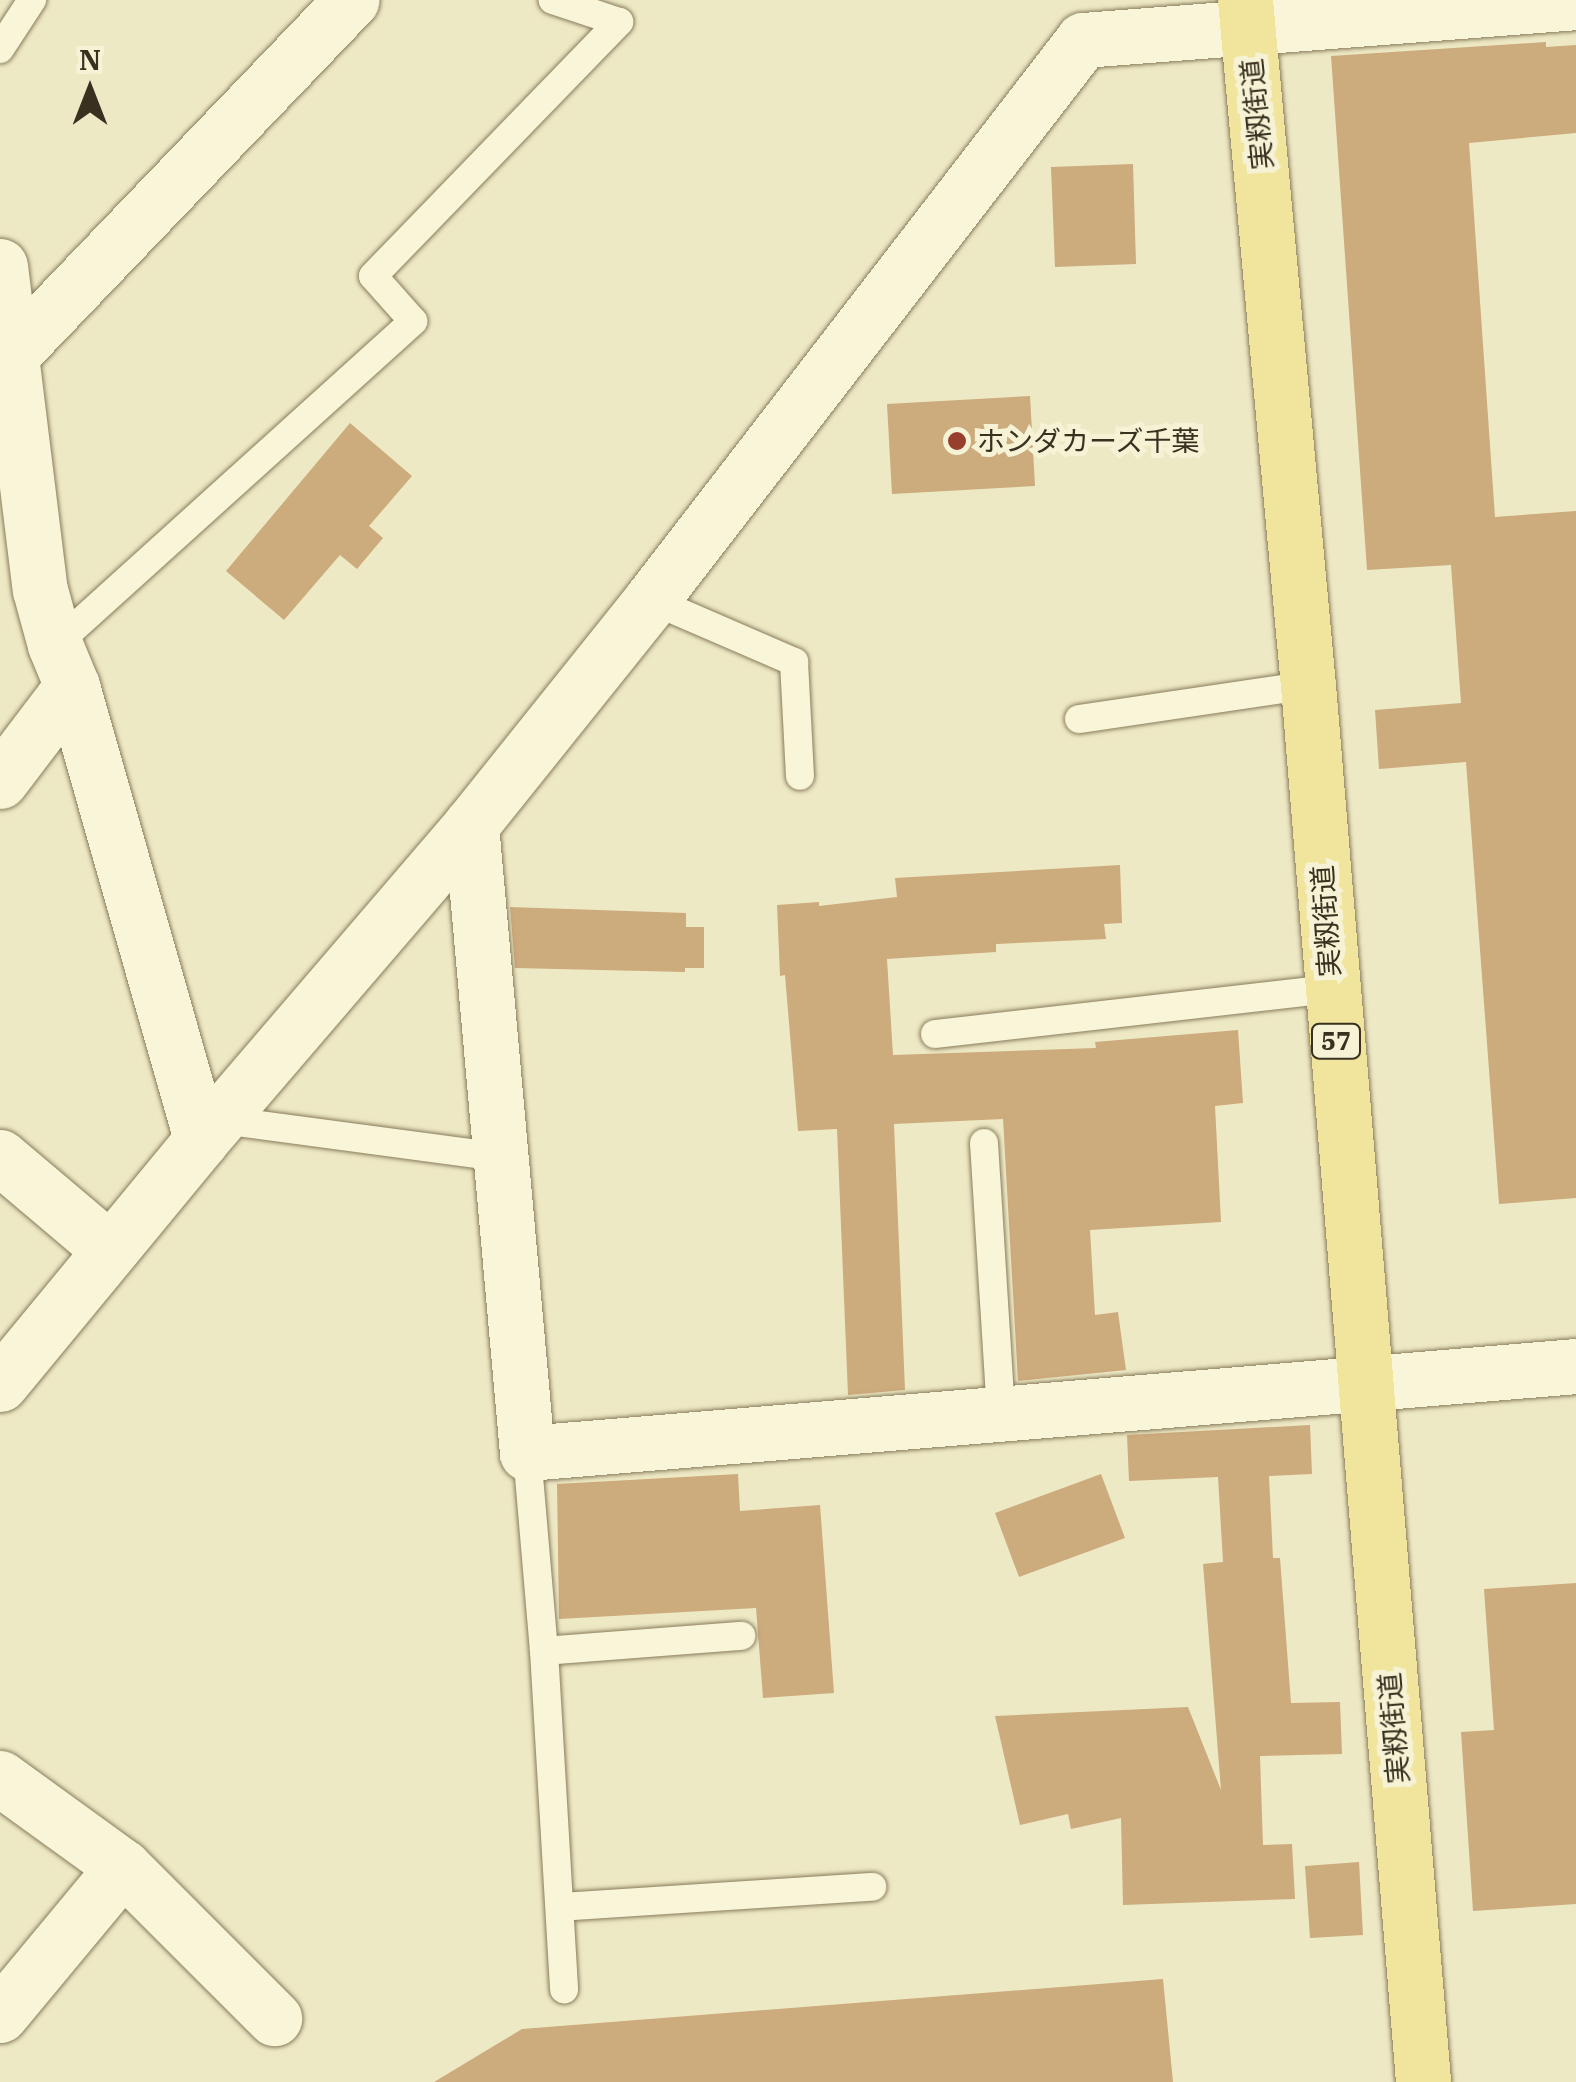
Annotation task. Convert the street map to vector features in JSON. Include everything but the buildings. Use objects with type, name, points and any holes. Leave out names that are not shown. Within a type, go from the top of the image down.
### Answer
[{"type":"main road","name":"実籾街道","points":[[1246,13],[1308,686],[1422,2082]]},
{"type":"street","points":[[13,354],[351,0]]},
{"type":"street","points":[[0,1384],[471,824],[651,600],[1083,40],[1246,13],[1576,2]]},
{"type":"street","points":[[0,266],[13,354],[20,578],[64,666],[211,1130]]},
{"type":"street","points":[[0,781],[64,666]]},
{"type":"street","points":[[471,824],[527,1453],[1576,1366]]},
{"type":"street","points":[[0,1157],[110,1250]]},
{"type":"street","points":[[0,1778],[123,1867],[274,2018]]},
{"type":"street","points":[[0,2015],[123,1867]]},
{"type":"lane","points":[[0,49],[32,0]]},
{"type":"lane","points":[[64,666],[413,321],[373,276],[618,22],[553,0]]},
{"type":"lane","points":[[651,600],[794,662],[800,776]]},
{"type":"lane","points":[[1079,719],[1308,686]]},
{"type":"lane","points":[[934,1034],[1331,989]]},
{"type":"lane","points":[[211,1130],[499,1157]]},
{"type":"lane","points":[[984,1143],[1002,1414]]},
{"type":"lane","points":[[527,1453],[544,1651],[564,1990]]},
{"type":"lane","points":[[544,1651],[740,1636]]},
{"type":"lane","points":[[560,1908],[872,1886]]},
{"type":"place","name":"ホンダカーズ千葉","points":[[957,441]]}]
